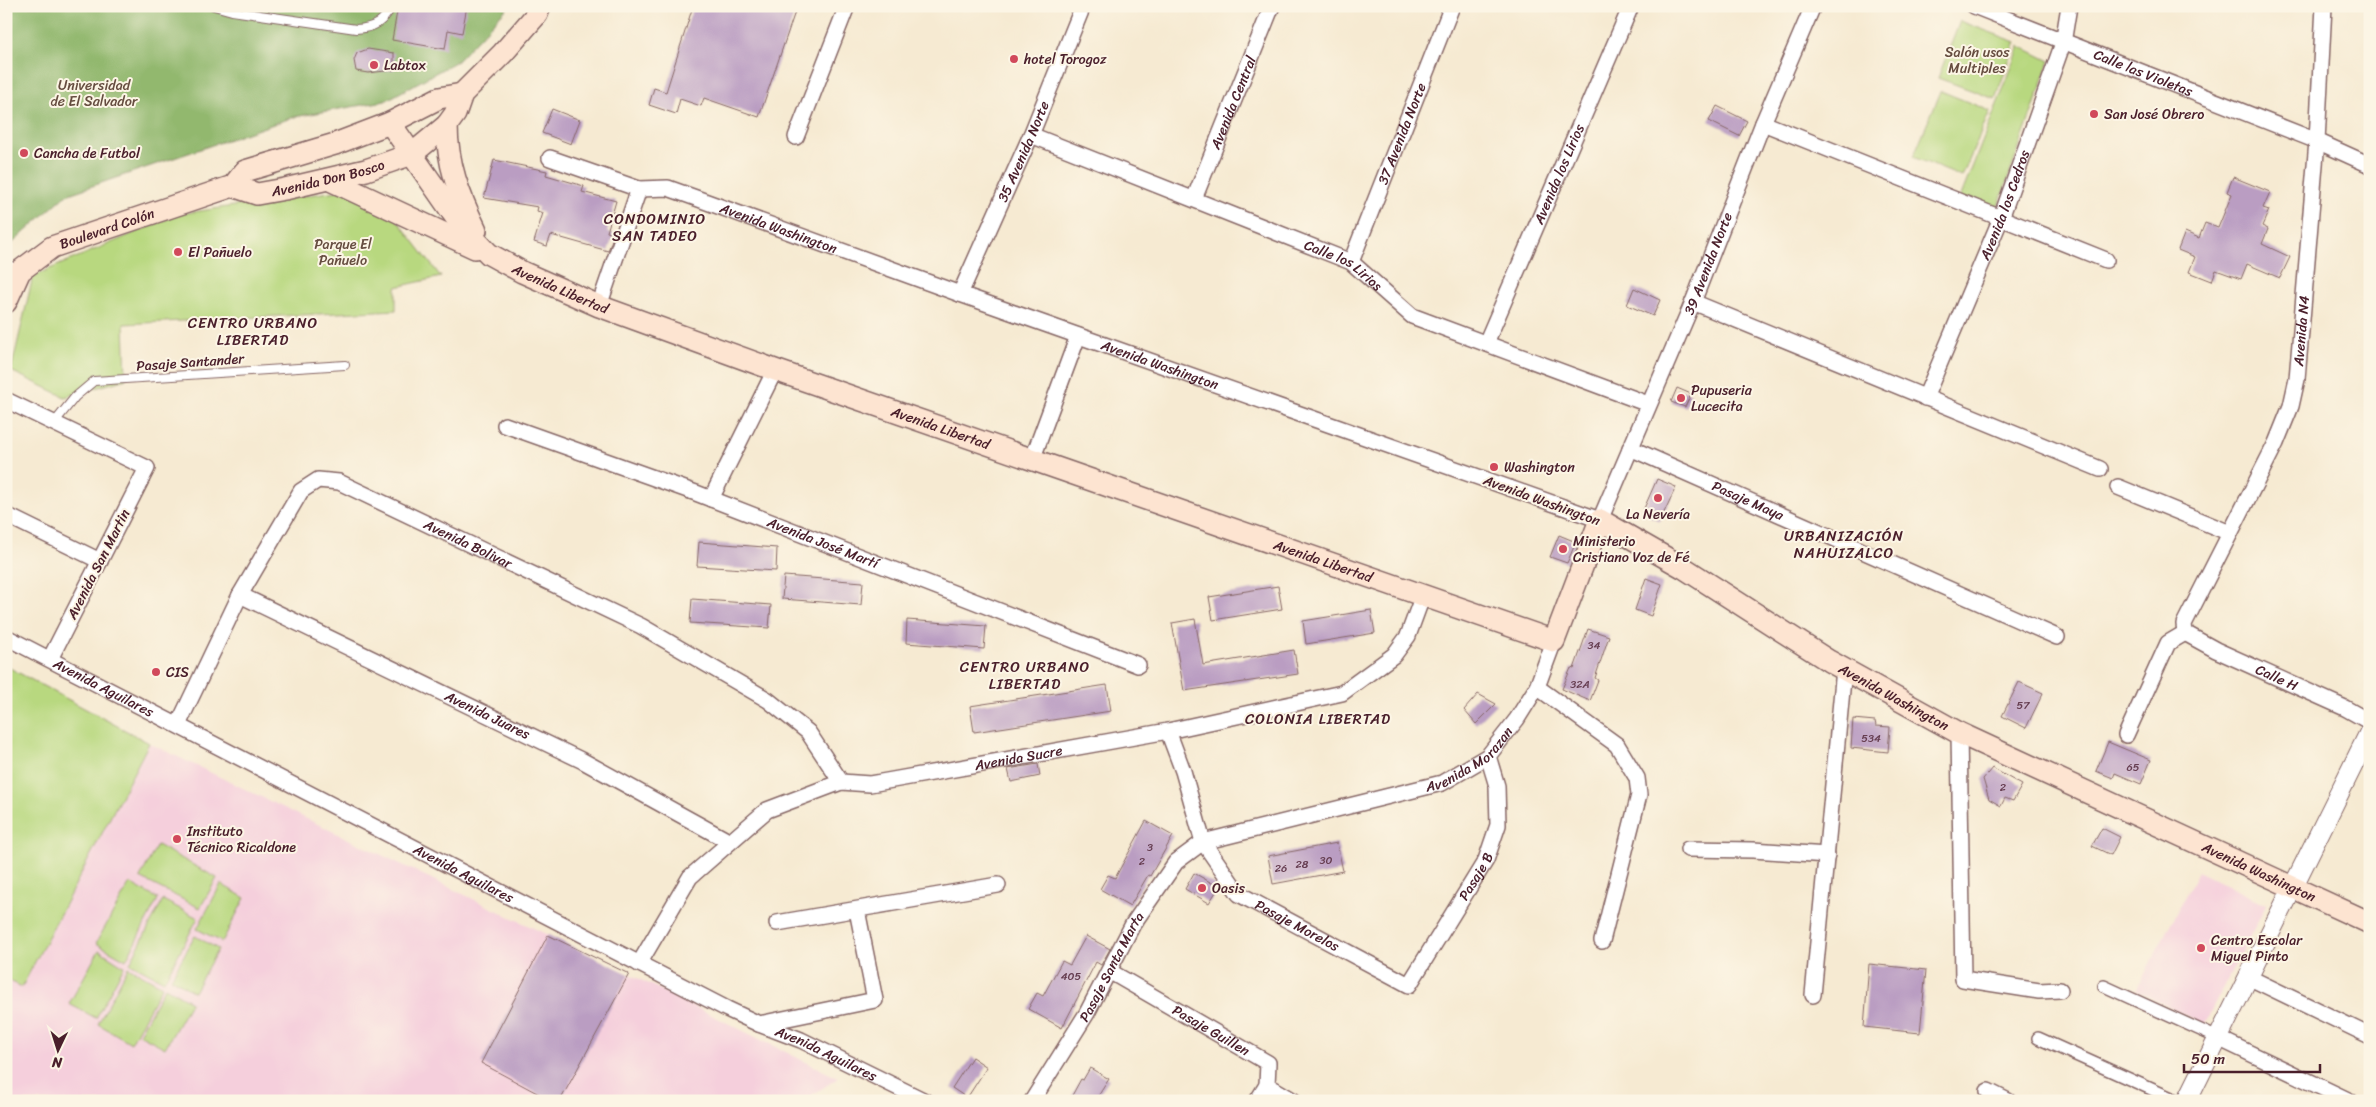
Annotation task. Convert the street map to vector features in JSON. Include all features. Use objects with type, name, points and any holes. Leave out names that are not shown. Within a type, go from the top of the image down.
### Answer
[{"type":"main road","name":"Avenida Don Bosco","points":[[462,94],[439,98],[390,123],[335,144],[245,171],[233,186],[257,194],[330,180],[412,154],[446,125],[455,114],[462,94],[503,53],[537,14],[540,6]]},
{"type":"main road","name":"Avenida Libertad","points":[[390,123],[460,225],[489,254],[522,272],[599,306],[775,370],[1554,641]]},
{"type":"main road","points":[[446,125],[447,142],[454,179],[460,197],[489,254]]},
{"type":"main road","points":[[330,180],[414,217],[489,254]]},
{"type":"main road","name":"Boulevard Colón","points":[[10,280],[52,247],[233,186]]},
{"type":"main road","name":"Avenida Morazan","points":[[1554,641],[1600,520]]},
{"type":"main road","name":"Avenida Washington","points":[[1600,520],[1684,568],[1844,669],[1959,733],[2370,923]]},
{"type":"street","points":[[796,137],[848,6]]},
{"type":"street","name":"35 Avenida Norte","points":[[960,294],[1031,134],[1083,6]]},
{"type":"street","name":"Avenida Central","points":[[1194,200],[1272,6]]},
{"type":"street","name":"37 Avenida Norte","points":[[1351,262],[1452,6]]},
{"type":"street","name":"Avenida los Lirios","points":[[1486,343],[1631,6]]},
{"type":"street","name":"39 Avenida Norte","points":[[1600,520],[1693,302],[1763,123],[1813,6]]},
{"type":"street","name":"Calle las Violetas","points":[[1974,6],[2063,43],[2318,141],[2370,165]]},
{"type":"street","name":"Avenida los Cedros","points":[[1925,398],[2002,218],[2063,43],[2069,6]]},
{"type":"street","name":"Avenida N4","points":[[2185,633],[2184,624],[2279,437],[2291,406],[2297,380],[2318,141],[2324,6]]},
{"type":"street","points":[[1763,123],[2106,260]]},
{"type":"street","name":"Calle los Lirios","points":[[1031,134],[1351,262],[1412,316],[1648,404]]},
{"type":"street","name":"Avenida Washington","points":[[550,158],[639,190],[668,188],[960,294],[1600,520]]},
{"type":"street","points":[[599,306],[639,190]]},
{"type":"street","points":[[1693,302],[2100,469]]},
{"type":"street","points":[[1032,460],[1078,336]]},
{"type":"street","points":[[711,499],[775,370]]},
{"type":"street","points":[[6,400],[54,423]]},
{"type":"street","name":"Avenida San Martin","points":[[50,659],[146,468],[54,423]]},
{"type":"street","name":"Avenida José Martí","points":[[505,425],[711,499],[1138,665]]},
{"type":"street","name":"Pasaje Maya","points":[[1630,448],[2057,637]]},
{"type":"street","name":"Avenida Bolivar","points":[[178,725],[240,596],[301,491],[318,480],[339,482],[641,626],[768,700],[808,732],[840,782]]},
{"type":"street","points":[[2118,487],[2230,533]]},
{"type":"street","points":[[6,515],[100,561]]},
{"type":"street","name":"Avenida Sucre","points":[[639,964],[690,876],[767,810],[840,782],[870,784],[1168,731],[1342,693],[1394,655],[1408,636],[1423,595]]},
{"type":"street","name":"Avenida Juares","points":[[240,596],[583,761],[730,842]]},
{"type":"street","points":[[2126,735],[2168,643],[2185,633]]},
{"type":"street","name":"Calle H","points":[[2185,633],[2216,650],[2345,708],[2370,722]]},
{"type":"street","name":"Avenida Aguilares","points":[[6,637],[639,964],[758,1024],[801,1040],[916,1099]]},
{"type":"street","name":"Avenida Morazan","points":[[1203,842],[1442,783],[1488,756],[1517,719],[1537,687],[1554,641]]},
{"type":"street","points":[[1813,995],[1844,669]]},
{"type":"street","points":[[1537,687],[1617,745],[1628,762],[1639,786],[1639,795],[1602,941]]},
{"type":"street","name":"Pasaje Morelos","points":[[1168,731],[1183,771],[1203,842],[1239,894],[1409,985]]},
{"type":"street","points":[[2187,1101],[2370,732]]},
{"type":"street","points":[[1959,733],[1963,979],[2039,991],[2060,990]]},
{"type":"street","name":"Pasaje B","points":[[1409,985],[1486,860],[1498,825],[1497,786],[1488,756]]},
{"type":"street","name":"Pasaje Santa Marta","points":[[1032,1101],[1087,1013],[1133,924],[1176,862],[1203,842]]},
{"type":"street","points":[[1688,849],[1754,850],[1827,855]]},
{"type":"street","points":[[777,923],[998,885]]},
{"type":"street","points":[[758,1024],[875,1000],[857,910]]},
{"type":"street","name":"Pasaje Guillen","points":[[1109,971],[1268,1063],[1267,1085]]},
{"type":"street","points":[[2248,977],[2370,1036]]},
{"type":"street","points":[[2104,986],[2350,1101]]},
{"type":"street","points":[[2038,1038],[2178,1101]]},
{"type":"street","points":[[1257,1101],[1267,1085],[1294,1101]]},
{"type":"street","points":[[1988,1091],[2008,1101]]},
{"type":"lane","points":[[214,6],[232,11],[356,29],[370,28],[379,24],[392,6]]},
{"type":"lane","name":"Pasaje Santander","points":[[54,423],[75,398],[94,381],[345,365]]},
{"type":"shaded area","name":"Instituto Técnico Ricaldone","points":[[6,666],[149,743],[629,974],[838,1078],[803,1101],[6,1101]]},
{"type":"shaded area","name":"Centro Escolar Miguel Pinto","points":[[2198,871],[2266,905],[2204,1025],[2136,990]]},
{"type":"green space","name":"Universidad de El Salvador","points":[[6,6],[509,6],[457,61],[385,101],[294,117],[66,195],[6,249]]},
{"type":"green space","name":"Salón usos Multiples","points":[[1960,21],[2016,42],[1995,99],[1938,78]]},
{"type":"green space","points":[[2020,46],[2050,61],[1995,215],[1959,201]]},
{"type":"green space","points":[[1941,91],[1990,111],[1962,177],[1913,157]]},
{"type":"green space","name":"Parque El Pañuelo","points":[[371,186],[441,277],[396,287],[396,310],[124,324],[126,379],[65,397],[11,371],[33,276],[179,214]]},
{"type":"green space","points":[[6,666],[149,743],[22,987],[6,979]]},
{"type":"green space","points":[[157,845],[217,878],[200,908],[140,878]]},
{"type":"green space","points":[[130,883],[158,899],[126,960],[96,943]]},
{"type":"green space","points":[[221,884],[245,898],[222,942],[197,929]]},
{"type":"green space","points":[[163,900],[198,918],[164,981],[130,963]]},
{"type":"green space","points":[[195,936],[218,949],[194,992],[171,978]]},
{"type":"green space","points":[[99,950],[124,966],[96,1018],[69,1004]]},
{"type":"green space","points":[[128,967],[162,986],[131,1043],[98,1024]]},
{"type":"green space","points":[[165,987],[191,1002],[165,1048],[139,1034]]},
{"type":"building","points":[[398,6],[467,6],[462,33],[448,30],[445,49],[392,40]]},
{"type":"building","points":[[693,6],[797,6],[759,117],[704,98],[701,106],[680,99],[676,114],[649,105],[654,88],[666,92]]},
{"type":"building","name":"Labtox","points":[[368,49],[394,53],[394,70],[368,73],[356,71],[354,60],[357,53]]},
{"type":"building","points":[[1717,106],[1747,121],[1739,136],[1709,121]]},
{"type":"building","points":[[552,109],[580,120],[571,144],[542,133]]},
{"type":"building","points":[[494,160],[547,171],[546,175],[584,186],[582,192],[616,201],[607,232],[614,234],[608,251],[551,235],[547,246],[534,242],[543,213],[537,211],[538,207],[484,198]]},
{"type":"building","points":[[2233,177],[2270,192],[2263,208],[2269,210],[2262,226],[2268,229],[2262,244],[2290,257],[2280,278],[2247,264],[2241,279],[2216,270],[2212,281],[2189,272],[2195,257],[2178,250],[2185,232],[2199,238],[2205,223],[2218,228],[2232,194],[2227,192]]},
{"type":"building","points":[[1634,288],[1660,300],[1653,316],[1627,305]]},
{"type":"building","name":"Pupuseria Lucecita","points":[[1677,388],[1691,394],[1685,407],[1671,402]]},
{"type":"building","points":[[1657,479],[1676,487],[1660,521],[1642,513]]},
{"type":"building","name":"Ministerio Cristiano Voz de Fé","points":[[1559,535],[1576,542],[1567,563],[1550,557]]},
{"type":"building","points":[[699,542],[777,548],[776,571],[697,566]]},
{"type":"building","points":[[784,576],[863,582],[861,605],[782,599]]},
{"type":"building","points":[[1646,578],[1662,584],[1651,616],[1635,610]]},
{"type":"building","points":[[1278,586],[1282,609],[1213,620],[1209,597]]},
{"type":"building","points":[[692,599],[771,605],[769,628],[690,623]]},
{"type":"building","points":[[1371,610],[1375,633],[1306,644],[1303,621]]},
{"type":"building","points":[[1195,619],[1203,665],[1294,650],[1298,674],[1184,691],[1172,623]]},
{"type":"building","points":[[907,620],[986,626],[984,649],[906,643]]},
{"type":"building","points":[[1588,629],[1609,636],[1595,678],[1598,680],[1590,701],[1562,689],[1571,668],[1574,669]]},
{"type":"building","points":[[2019,682],[2043,693],[2026,728],[2002,716]]},
{"type":"building","points":[[1107,685],[1111,711],[974,732],[970,706]]},
{"type":"building","points":[[1478,694],[1496,704],[1476,724],[1464,710]]},
{"type":"building","points":[[1853,719],[1875,721],[1876,726],[1890,727],[1888,752],[1851,748]]},
{"type":"building","points":[[2108,742],[2151,760],[2141,784],[2115,773],[2113,778],[2096,771]]},
{"type":"building","points":[[1038,764],[1040,776],[1011,782],[1008,769]]},
{"type":"building","points":[[1992,768],[2022,785],[2013,801],[2005,798],[2001,806],[1989,799],[1983,779]]},
{"type":"building","points":[[1146,821],[1173,836],[1130,906],[1100,889],[1108,875],[1115,878]]},
{"type":"building","points":[[2102,828],[2120,837],[2111,855],[2092,846]]},
{"type":"building","points":[[1337,843],[1343,871],[1273,884],[1268,856]]},
{"type":"building","name":"Oasis","points":[[1194,873],[1219,887],[1209,903],[1185,889]]},
{"type":"building","points":[[548,935],[629,974],[560,1101],[552,1101],[481,1063]]},
{"type":"building","points":[[1086,936],[1110,949],[1101,965],[1096,962],[1062,1028],[1028,1009],[1037,993],[1043,996],[1062,961],[1070,965]]},
{"type":"building","points":[[1869,964],[1926,970],[1920,1033],[1864,1027]]},
{"type":"building","points":[[972,1057],[987,1067],[967,1098],[952,1088]]},
{"type":"building","points":[[1090,1068],[1109,1079],[1095,1101],[1069,1101],[1081,1079],[1083,1080]]},
{"type":"place","name":"hotel Torogoz","points":[[1014,59]]},
{"type":"place","name":"Labtox","points":[[374,65]]},
{"type":"place","name":"San José Obrero","points":[[2094,114]]},
{"type":"place","name":"Cancha de Futbol","points":[[24,153]]},
{"type":"place","name":"El Pañuelo","points":[[178,252]]},
{"type":"place","name":"Pupuseria Lucecita","points":[[1681,398]]},
{"type":"place","name":"Washington","points":[[1494,467]]},
{"type":"place","name":"La Nevería","points":[[1658,498]]},
{"type":"place","name":"Ministerio Cristiano Voz de Fé","points":[[1563,549]]},
{"type":"place","name":"CIS","points":[[156,672]]},
{"type":"place","name":"Instituto Técnico Ricaldone","points":[[177,839]]},
{"type":"place","name":"Oasis","points":[[1202,888]]},
{"type":"place","name":"Centro Escolar Miguel Pinto","points":[[2201,948]]},
{"type":"district","name":"CONDOMINIO SAN TADEO","points":[[655,228]]},
{"type":"district","name":"CENTRO URBANO LIBERTAD","points":[[253,332]]},
{"type":"district","name":"URBANIZACIÓN NAHUIZALCO","points":[[1844,544]]},
{"type":"district","name":"CENTRO URBANO LIBERTAD","points":[[1025,676]]},
{"type":"district","name":"COLONIA LIBERTAD","points":[[1318,719]]}]
